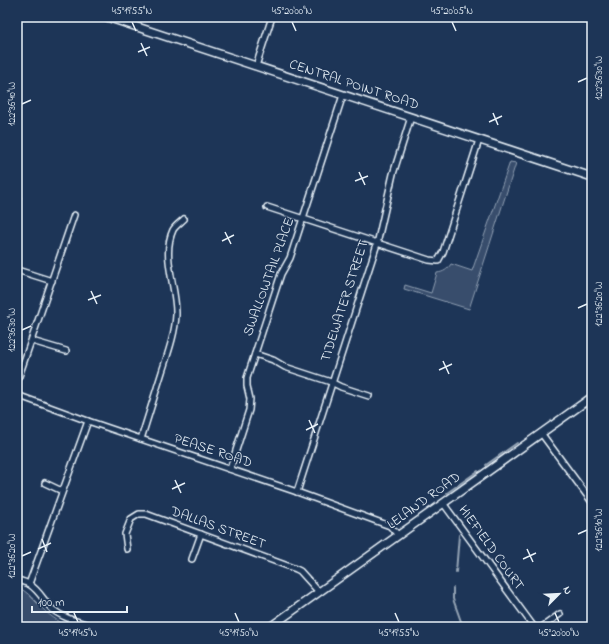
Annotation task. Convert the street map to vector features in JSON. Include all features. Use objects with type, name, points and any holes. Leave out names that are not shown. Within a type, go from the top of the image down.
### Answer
[{"type":"street","name":"CENTRAL POINT ROAD","points":[[107,17],[592,178]]},
{"type":"street","points":[[256,66],[272,17]]},
{"type":"street","name":"SWALLOWTAIL PLACE","points":[[230,469],[249,410],[250,400],[247,378],[281,274],[290,258],[303,220],[343,95]]},
{"type":"street","name":"TIDEWATER STREET","points":[[297,492],[331,382],[377,244],[393,174],[411,117]]},
{"type":"street","points":[[267,207],[377,244],[429,260],[438,261],[443,252],[478,140]]},
{"type":"street","points":[[17,382],[74,215]]},
{"type":"street","points":[[141,439],[170,348],[174,330],[176,314],[174,293],[170,275],[170,242],[173,229],[184,219]]},
{"type":"street","points":[[17,270],[52,282]]},
{"type":"street","points":[[32,341],[66,351]]},
{"type":"street","points":[[255,354],[273,360],[285,367],[368,396]]},
{"type":"street","name":"PEASE ROAD","points":[[17,395],[88,421],[297,492],[390,526],[398,535]]},
{"type":"street","name":"LELAND ROAD","points":[[270,627],[592,397]]},
{"type":"street","points":[[29,584],[88,421]]},
{"type":"street","points":[[541,433],[592,502]]},
{"type":"street","points":[[44,483],[62,491]]},
{"type":"street","name":"HIEFIELD COURT","points":[[443,504],[534,627]]},
{"type":"street","name":"DALLAS STREET","points":[[127,549],[125,534],[131,519],[139,514],[146,514],[296,569],[300,571],[320,592]]},
{"type":"street","points":[[192,559],[201,534]]},
{"type":"street","points":[[17,580],[29,584],[59,614],[69,619],[95,627]]},
{"type":"street","points":[[542,627],[560,614]]},
{"type":"shaded area","points":[[510,162],[516,163],[469,309],[404,289],[405,285],[431,293],[437,273],[442,272],[451,264],[472,271]]},
{"type":"shaded area","points":[[17,587],[28,594],[53,618],[72,627],[17,627]]},
{"type":"waterway","points":[[486,465],[517,443]]},
{"type":"waterway","points":[[447,493],[478,471]]},
{"type":"waterway","points":[[456,572],[459,535]]},
{"type":"waterway","points":[[453,588],[453,599],[463,627]]}]
